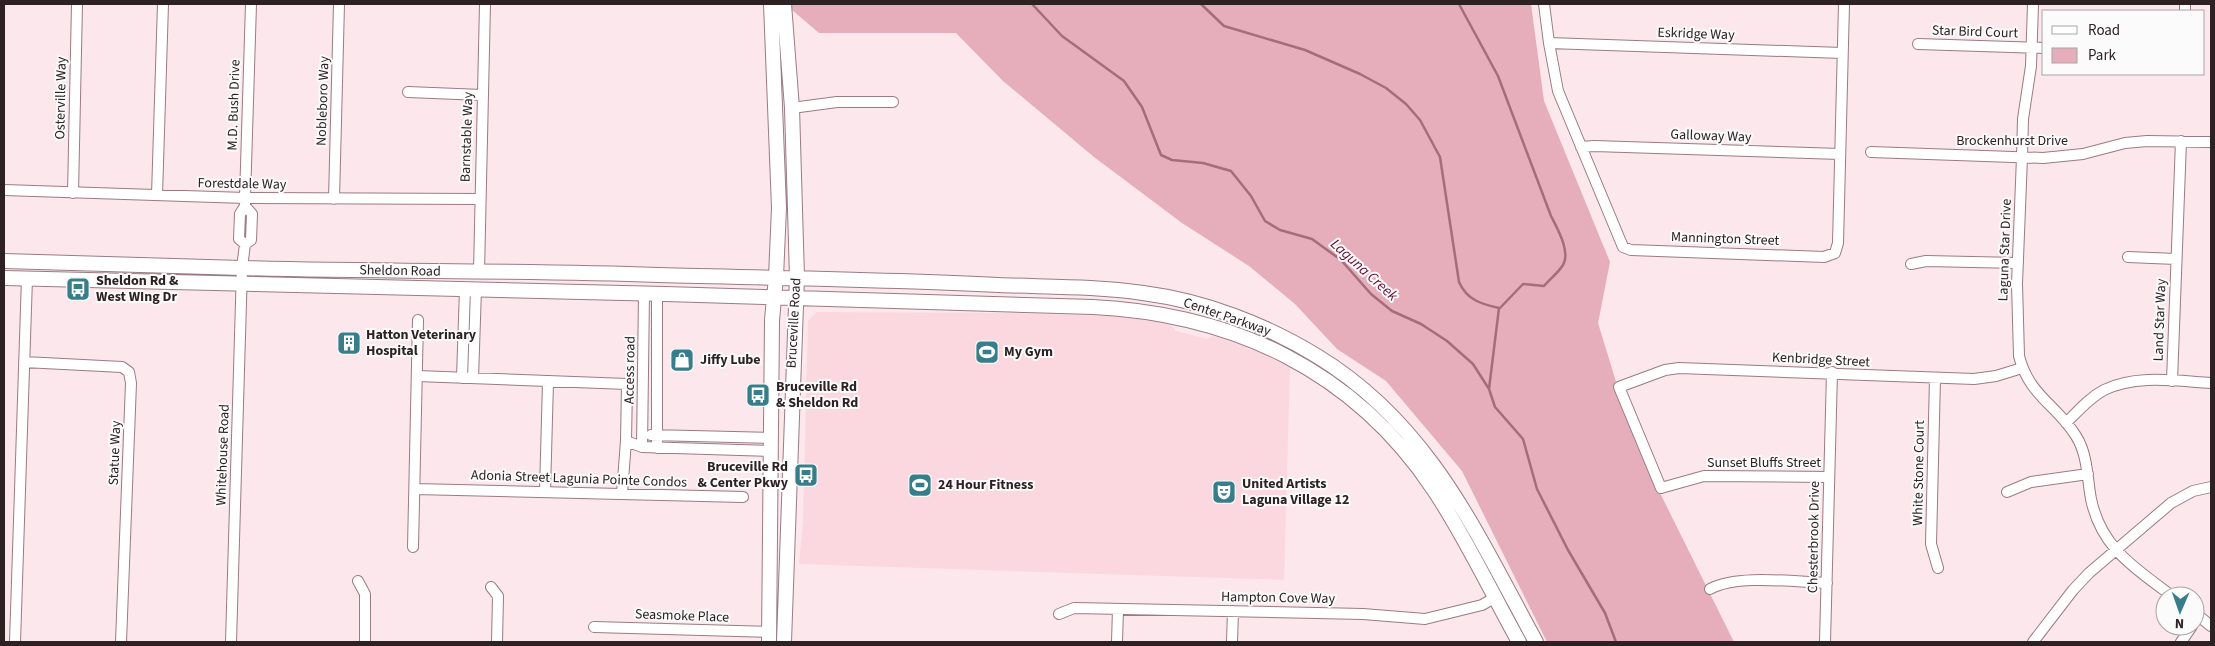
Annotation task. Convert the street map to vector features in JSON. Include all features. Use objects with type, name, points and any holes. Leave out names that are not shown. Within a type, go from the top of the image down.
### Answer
[{"type":"main road","name":"Bruceville Road","points":[[769,637],[774,298],[779,208],[771,4]]},
{"type":"main road","name":"Bruceville Road","points":[[784,4],[792,108],[797,277],[784,642]]},
{"type":"main road","name":"Sheldon Road","points":[[4,261],[242,268],[797,277]]},
{"type":"main road","name":"Center Parkway","points":[[797,277],[1139,292],[1188,302],[1245,320],[1300,345],[1345,374],[1385,408],[1416,441],[1446,480],[1536,642]]},
{"type":"main road","name":"Sheldon Road","points":[[4,278],[774,298],[795,297]]},
{"type":"main road","points":[[1011,304],[1013,298],[1019,296],[1040,296],[1072,289]]},
{"type":"main road","name":"Center Parkway","points":[[795,297],[1133,309],[1184,318],[1247,337],[1298,363],[1339,390],[1377,422],[1397,442],[1434,490],[1519,642]]},
{"type":"main road","points":[[772,468],[779,487],[780,544],[786,554]]},
{"type":"street","name":"Osterville Way","points":[[73,193],[77,4]]},
{"type":"street","points":[[157,195],[163,4]]},
{"type":"street","name":"M.D. Bush Drive","points":[[242,268],[245,244],[239,239],[240,214],[245,202],[251,4]]},
{"type":"street","name":"Nobleboro Way","points":[[334,199],[340,4]]},
{"type":"street","name":"Barnstable Way","points":[[479,272],[485,4]]},
{"type":"street","name":"Mannington Street","points":[[1544,4],[1548,43],[1558,91],[1622,247],[1631,250],[1824,256],[1835,253],[1838,243],[1844,4]]},
{"type":"street","name":"Laguna Star Drive","points":[[2033,4],[2029,86],[2023,119],[2018,263],[2018,343],[2022,368],[2041,398],[2066,422],[2080,444],[2096,518],[2106,538],[2115,550],[2131,565],[2159,586]]},
{"type":"street","name":"Eskridge Way","points":[[1548,43],[1842,53]]},
{"type":"street","name":"Star Bird Court","points":[[1918,44],[2042,48]]},
{"type":"street","points":[[408,92],[482,95]]},
{"type":"street","points":[[792,108],[841,102],[893,102]]},
{"type":"street","name":"Brockenhurst Drive","points":[[1871,152],[2065,157],[2125,143],[2147,141],[2211,142]]},
{"type":"street","name":"Land Star Way","points":[[2172,381],[2180,141]]},
{"type":"street","name":"Galloway Way","points":[[1581,147],[1840,154]]},
{"type":"street","name":"Forestdale Way","points":[[4,190],[157,195],[245,202],[334,199],[480,200]]},
{"type":"street","name":"Land Star Way","points":[[2128,257],[2176,259]]},
{"type":"street","points":[[1911,264],[1926,261],[2018,263]]},
{"type":"street","name":"Whitehouse Road","points":[[231,642],[242,268]]},
{"type":"street","points":[[15,642],[27,278]]},
{"type":"street","points":[[468,378],[471,289]]},
{"type":"street","points":[[651,294],[657,448]]},
{"type":"street","name":"Access road","points":[[642,447],[651,294]]},
{"type":"street","points":[[1184,318],[1188,302]]},
{"type":"street","points":[[1200,322],[1202,306]]},
{"type":"street","points":[[413,547],[418,320]]},
{"type":"street","name":"Statue Way","points":[[24,362],[122,367],[129,372],[131,383],[122,642]]},
{"type":"street","name":"Kenbridge Street","points":[[1620,387],[1665,370],[1679,368],[1832,372],[1935,378],[1985,378],[2022,368]]},
{"type":"street","name":"Chesterbrook Drive","points":[[1825,642],[1832,372]]},
{"type":"street","points":[[417,376],[627,384],[626,441],[622,493]]},
{"type":"street","name":"White Stone Court","points":[[1935,378],[1931,544],[1938,568]]},
{"type":"street","points":[[2066,422],[2092,398],[2116,385],[2140,381],[2211,383]]},
{"type":"street","points":[[546,491],[548,382]]},
{"type":"street","name":"Sunset Bluffs Street","points":[[1620,387],[1661,488],[1704,476],[1829,478]]},
{"type":"street","points":[[626,441],[642,435],[657,435],[772,445]]},
{"type":"street","points":[[626,441],[642,447],[657,448],[772,445]]},
{"type":"street","points":[[2007,492],[2031,482],[2088,474]]},
{"type":"street","points":[[2033,642],[2073,590],[2115,550],[2176,500],[2193,491],[2211,487]]},
{"type":"street","name":"Adonia Street Lagunia Pointe Condos","points":[[415,489],[743,497]]},
{"type":"street","points":[[358,581],[365,594],[365,642]]},
{"type":"street","points":[[1710,589],[1720,583],[1736,581],[1827,583]]},
{"type":"street","points":[[491,587],[498,596],[497,642]]},
{"type":"street","name":"Hampton Cove Way","points":[[1059,614],[1074,608],[1363,614],[1424,619],[1482,605],[1494,598]]},
{"type":"street","points":[[1116,642],[1118,609]]},
{"type":"street","points":[[1232,642],[1233,611]]},
{"type":"street","name":"Seasmoke Place","points":[[594,627],[769,637]]},
{"type":"shaded area","points":[[817,312],[1007,313],[1114,316],[1161,322],[1172,326],[1176,331],[1207,339],[1212,336],[1222,338],[1266,355],[1290,368],[1284,580],[799,564],[803,522],[808,321]]},
{"type":"green space","points":[[785,4],[1531,4],[1544,101],[1610,262],[1598,323],[1617,385],[1657,487],[1734,642],[1547,642],[1462,471],[1386,381],[1337,349],[1295,304],[1249,266],[1182,223],[1094,157],[1003,81],[956,33],[819,33]]},
{"type":"waterway","name":"Laguna Creek","points":[[1032,4],[1062,36],[1124,81],[1142,107],[1161,155],[1172,160],[1203,163],[1231,171],[1251,196],[1265,221],[1280,230],[1312,239],[1341,260],[1371,294],[1392,311],[1421,324],[1447,341],[1473,364],[1489,389],[1495,407],[1523,439],[1537,489],[1568,550],[1605,613],[1616,642]]},
{"type":"waterway","name":"Laguna Creek","points":[[1201,4],[1224,26],[1305,50],[1360,74],[1386,88],[1406,104],[1420,120],[1440,157],[1459,282],[1470,297],[1486,305],[1499,308],[1489,389]]},
{"type":"waterway","name":"Laguna Creek","points":[[1459,4],[1498,76],[1551,216],[1562,240],[1565,254],[1563,265],[1544,286],[1523,284],[1500,308]]},
{"type":"place","name":"Sheldon Rd & West WIng Dr","points":[[78,289]]},
{"type":"place","name":"Hatton Veterinary Hospital","points":[[349,343]]},
{"type":"place","name":"My Gym","points":[[987,352]]},
{"type":"place","name":"Jiffy Lube","points":[[682,360]]},
{"type":"place","name":"Bruceville Rd & Sheldon Rd","points":[[758,395]]},
{"type":"place","name":"Bruceville Rd & Center Pkwy","points":[[806,475]]},
{"type":"place","name":"24 Hour Fitness","points":[[920,485]]},
{"type":"place","name":"United Artists Laguna Village 12","points":[[1224,492]]}]
